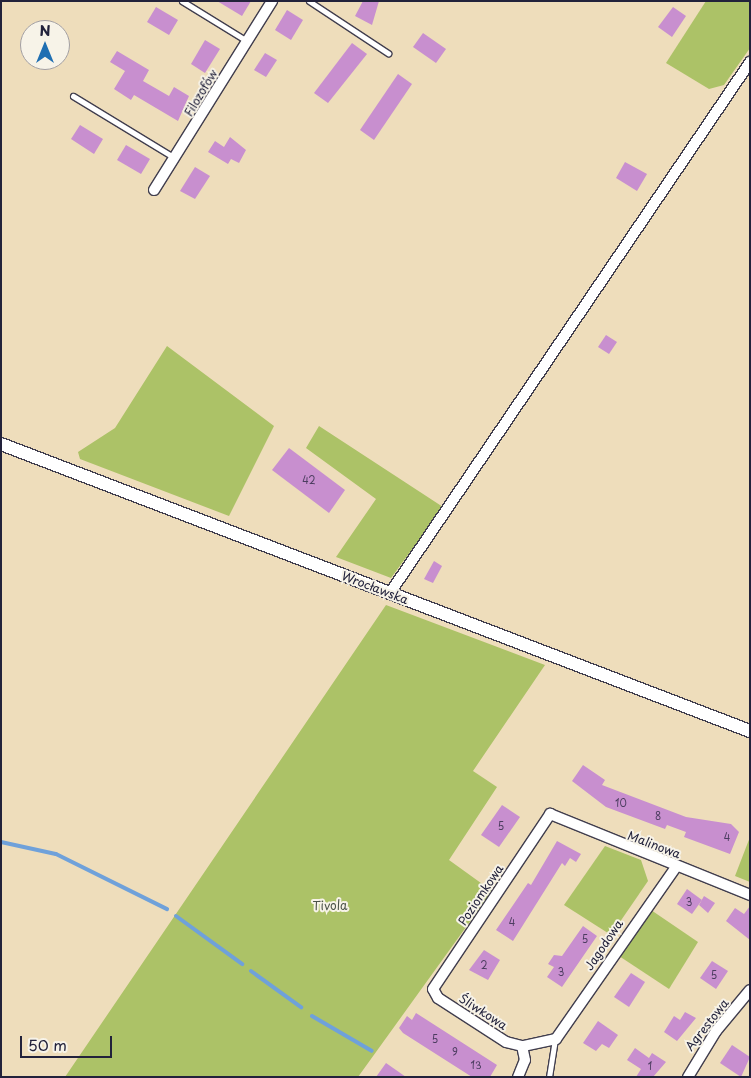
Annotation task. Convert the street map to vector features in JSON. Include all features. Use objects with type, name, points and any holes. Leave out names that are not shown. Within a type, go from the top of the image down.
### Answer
[{"type":"street","name":"Filozofów","points":[[154,190],[176,158],[272,1]]},
{"type":"street","points":[[390,593],[750,62]]},
{"type":"street","name":"Wrocławska","points":[[1,444],[750,731]]},
{"type":"street","name":"Malinowa","points":[[550,814],[676,867],[750,895]]},
{"type":"street","name":"Poziomkowa","points":[[433,989],[550,814]]},
{"type":"street","name":"Jagodowa","points":[[556,1039],[676,867]]},
{"type":"street","name":"Śliwkowa","points":[[433,989],[438,998],[499,1037],[522,1046]]},
{"type":"street","name":"Agrestowa","points":[[688,1077],[716,1031],[750,990]]},
{"type":"street","points":[[518,1077],[525,1060],[522,1046],[556,1039]]},
{"type":"lane","points":[[182,1],[247,40]]},
{"type":"lane","points":[[309,1],[388,53]]},
{"type":"lane","points":[[73,96],[176,158]]},
{"type":"lane","points":[[549,1077],[556,1039]]},
{"type":"green space","points":[[706,1],[750,1],[750,48],[724,85],[709,89],[666,63]]},
{"type":"green space","points":[[167,346],[274,426],[229,516],[80,459],[78,452],[115,428]]},
{"type":"green space","points":[[319,426],[443,507],[391,578],[336,557],[376,499],[306,448]]},
{"type":"green space","name":"Tivola","points":[[386,605],[545,665],[473,771],[497,787],[449,860],[492,891],[358,1077],[65,1077]]},
{"type":"green space","points":[[750,837],[750,882],[735,876]]},
{"type":"green space","points":[[605,846],[641,860],[648,881],[611,935],[564,905]]},
{"type":"green space","points":[[651,910],[698,942],[669,989],[619,956]]},
{"type":"building","points":[[217,1],[251,1],[242,16]]},
{"type":"building","points":[[363,1],[379,1],[372,25],[355,16]]},
{"type":"building","points":[[156,7],[178,20],[169,35],[147,22]]},
{"type":"building","points":[[673,7],[686,16],[672,37],[658,27]]},
{"type":"building","points":[[287,10],[303,20],[291,40],[275,30]]},
{"type":"building","points":[[423,33],[446,49],[436,63],[413,47]]},
{"type":"building","points":[[205,40],[220,49],[205,73],[191,64]]},
{"type":"building","points":[[352,43],[367,54],[328,103],[314,93]]},
{"type":"building","points":[[117,51],[149,70],[143,81],[169,96],[174,87],[189,96],[178,121],[134,95],[131,100],[114,89],[125,71],[110,62]]},
{"type":"building","points":[[265,53],[277,60],[266,77],[254,70]]},
{"type":"building","points":[[398,74],[412,84],[374,140],[360,130]]},
{"type":"building","points":[[80,125],[103,139],[94,154],[71,139]]},
{"type":"building","points":[[230,137],[246,150],[239,163],[231,159],[228,164],[208,152],[215,141],[224,147]]},
{"type":"building","points":[[126,145],[150,159],[141,174],[117,160]]},
{"type":"building","points":[[625,162],[647,174],[637,191],[616,178]]},
{"type":"building","points":[[195,167],[210,176],[195,199],[180,191]]},
{"type":"building","points":[[606,335],[617,342],[609,354],[598,347]]},
{"type":"building","points":[[289,448],[345,490],[329,513],[272,470]]},
{"type":"building","points":[[434,561],[442,566],[433,583],[424,579]]},
{"type":"building","points":[[583,765],[605,780],[602,785],[686,817],[731,824],[739,832],[730,854],[684,837],[686,832],[667,825],[665,829],[606,807],[572,781]]},
{"type":"building","points":[[502,805],[520,817],[499,847],[481,835]]},
{"type":"building","points":[[557,841],[581,854],[576,862],[570,858],[565,866],[562,863],[513,941],[496,930],[528,883],[531,885]]},
{"type":"building","points":[[687,889],[702,900],[692,914],[677,904]]},
{"type":"building","points":[[704,896],[715,903],[708,913],[699,905]]},
{"type":"building","points":[[750,906],[750,940],[726,921],[735,908],[744,914]]},
{"type":"building","points":[[583,926],[597,936],[562,987],[547,977],[554,967],[548,964],[554,955],[562,956]]},
{"type":"building","points":[[484,950],[500,960],[488,980],[469,970]]},
{"type":"building","points":[[712,961],[728,971],[716,989],[700,978]]},
{"type":"building","points":[[631,973],[645,982],[629,1007],[614,997]]},
{"type":"building","points":[[685,1012],[696,1018],[677,1041],[664,1032],[674,1016],[680,1020]]},
{"type":"building","points":[[416,1013],[497,1065],[490,1077],[472,1077],[403,1033],[399,1028],[407,1016],[412,1020]]},
{"type":"building","points":[[598,1021],[618,1035],[609,1048],[602,1044],[596,1051],[583,1043]]},
{"type":"building","points":[[732,1045],[750,1057],[741,1077],[720,1063]]},
{"type":"building","points":[[635,1048],[649,1058],[652,1053],[666,1062],[653,1077],[636,1077],[641,1069],[627,1060]]},
{"type":"building","points":[[386,1063],[406,1077],[376,1077]]},
{"type":"waterway","points":[[1,842],[56,854],[167,909]]},
{"type":"waterway","points":[[176,916],[242,964]]},
{"type":"waterway","points":[[251,971],[301,1007]]},
{"type":"waterway","points":[[312,1016],[372,1051]]}]
